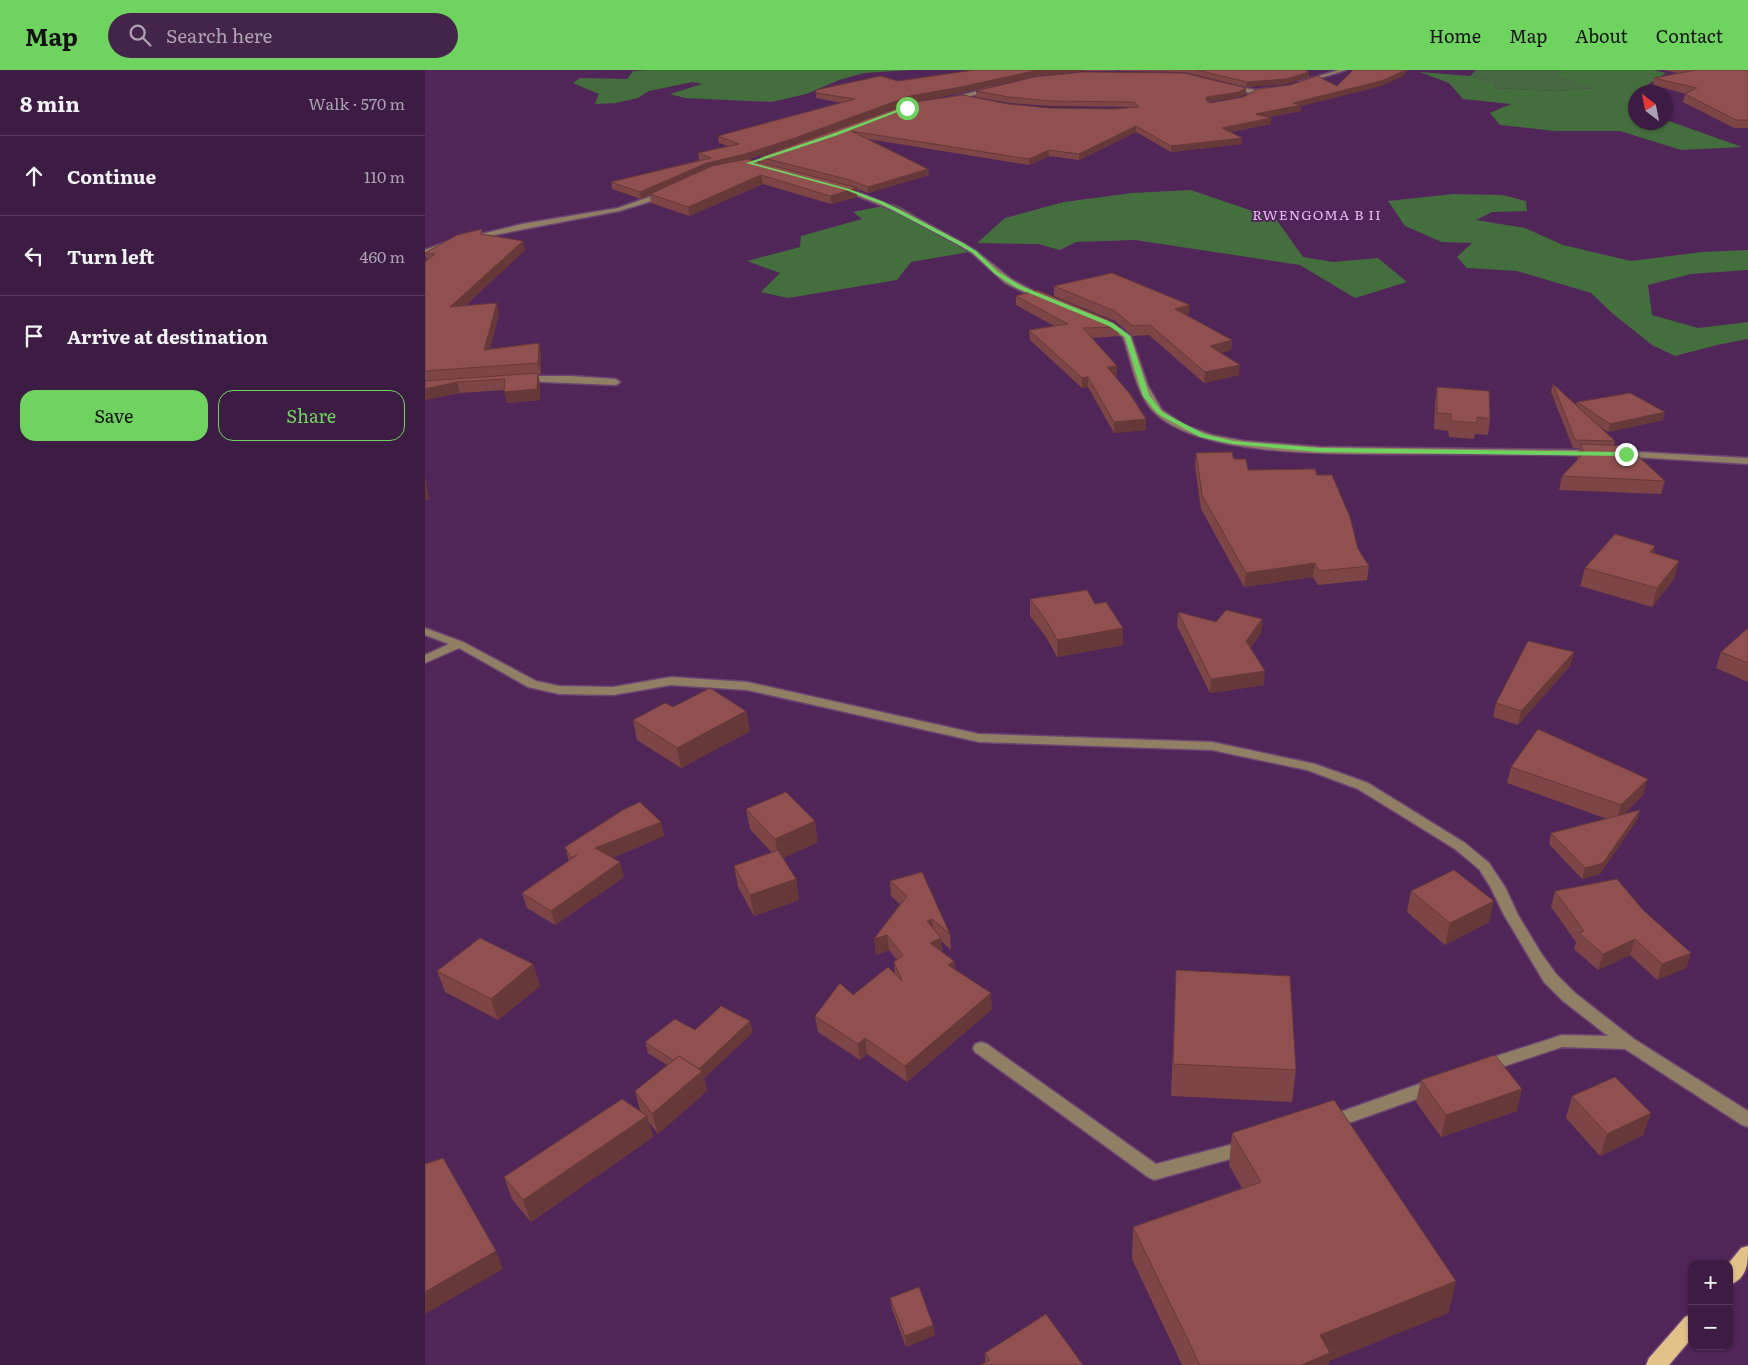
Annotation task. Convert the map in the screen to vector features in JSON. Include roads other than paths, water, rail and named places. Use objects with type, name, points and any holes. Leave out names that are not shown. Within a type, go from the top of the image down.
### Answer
[{"type":"main road","points":[[1733,1272],[1748,1254]]},
{"type":"main road","points":[[1661,1364],[1688,1328]]},
{"type":"street","points":[[1295,84],[1344,70]]},
{"type":"street","points":[[1223,85],[1255,92],[1280,88]]},
{"type":"street","points":[[944,100],[997,88]]},
{"type":"street","points":[[1249,96],[1255,92]]},
{"type":"street","points":[[962,97],[975,100]]},
{"type":"street","points":[[829,184],[883,203],[920,222],[974,252],[1007,281],[1056,303]]},
{"type":"street","points":[[425,252],[459,240],[519,227],[622,210],[647,202],[673,189]]},
{"type":"street","points":[[1095,319],[1111,324],[1127,336],[1146,396],[1160,413],[1202,436],[1233,442],[1320,450],[1605,453],[1748,461]]},
{"type":"street","points":[[508,380],[570,379],[616,382]]},
{"type":"street","points":[[425,631],[459,644],[532,684],[559,690],[613,691],[671,681],[747,686],[979,738],[1211,746],[1310,767],[1363,786],[1460,846],[1484,866],[1498,887],[1511,915],[1550,978],[1569,997],[1628,1043],[1748,1120]]},
{"type":"street","points":[[425,659],[459,644]]},
{"type":"street","points":[[1470,1072],[1562,1042],[1628,1043]]},
{"type":"street","points":[[981,1048],[1154,1172],[1262,1143]]},
{"type":"street","points":[[1317,1126],[1353,1116],[1452,1079]]},
{"type":"district","name":"RWENGOMA B II","points":[[1317,215]]}]
